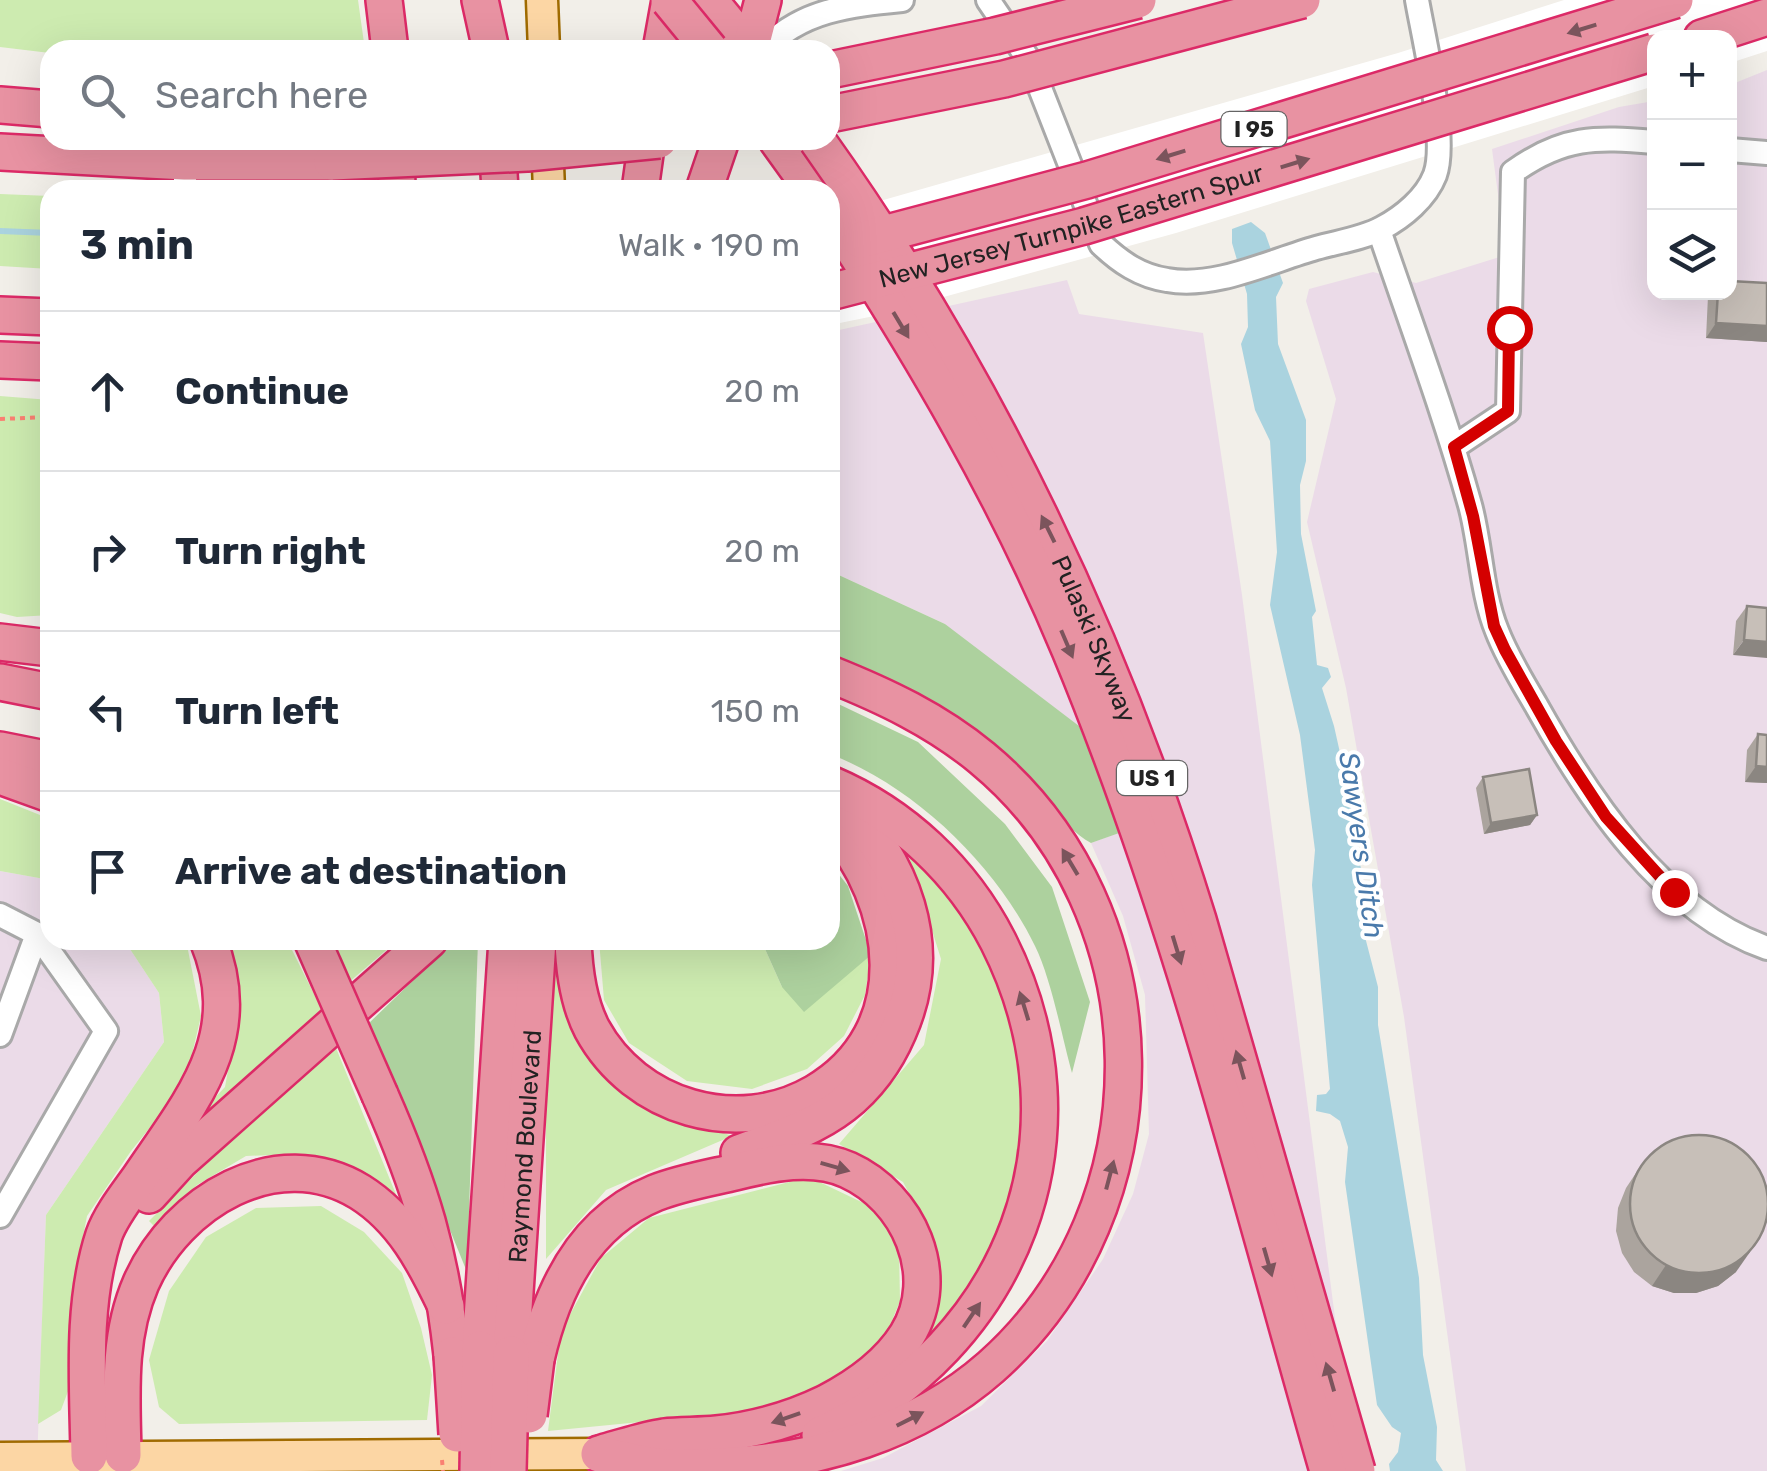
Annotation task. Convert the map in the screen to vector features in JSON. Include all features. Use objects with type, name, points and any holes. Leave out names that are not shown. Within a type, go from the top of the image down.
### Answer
[{"type":"highway","points":[[384,0],[389,40]]},
{"type":"highway","points":[[480,0],[489,40]]},
{"type":"highway","points":[[663,40],[670,0]]},
{"type":"highway","points":[[670,0],[702,40]]},
{"type":"highway","points":[[678,40],[680,0]]},
{"type":"highway","points":[[710,0],[742,40]]},
{"type":"highway","points":[[753,40],[763,0]]},
{"type":"highway","points":[[840,68],[995,36],[1138,0]]},
{"type":"highway","points":[[840,112],[1004,78],[1302,0]]},
{"type":"highway","name":"New Jersey Turnpike Eastern Spur","points":[[840,244],[1088,180],[1675,0]]},
{"type":"highway","points":[[1728,30],[1767,18]]},
{"type":"highway","name":"New Jersey Turnpike Eastern Spur","points":[[840,289],[1101,221],[1647,54]]},
{"type":"highway","points":[[0,105],[40,109]]},
{"type":"highway","points":[[396,150],[398,180]]},
{"type":"highway","points":[[498,150],[499,180]]},
{"type":"highway","points":[[0,152],[185,176],[332,162],[558,150]]},
{"type":"highway","points":[[641,180],[646,150]]},
{"type":"highway","points":[[664,180],[667,150]]},
{"type":"highway","points":[[707,180],[718,150]]},
{"type":"highway","points":[[785,150],[807,180]]},
{"type":"highway","name":"Pulaski Skyway","points":[[824,150],[892,248],[972,384],[1050,532],[1115,683],[1193,904],[1356,1471]]},
{"type":"highway","name":"Pulaski Skyway","points":[[840,228],[959,424],[1016,532],[1084,684],[1154,873],[1328,1471]]},
{"type":"highway","points":[[0,315],[40,317]]},
{"type":"highway","points":[[0,360],[40,362]]},
{"type":"highway","points":[[0,641],[40,639]]},
{"type":"highway","points":[[0,641],[40,647]]},
{"type":"highway","points":[[599,1462],[660,1467],[750,1464],[816,1455],[872,1438],[942,1402],[991,1367],[1039,1315],[1088,1235],[1108,1185],[1123,1102],[1124,1035],[1117,980],[1094,909],[1057,841],[1014,788],[962,742],[895,701],[840,678]]},
{"type":"highway","points":[[0,682],[40,690]]},
{"type":"highway","points":[[0,706],[40,712]]},
{"type":"highway","points":[[0,750],[40,758]]},
{"type":"highway","points":[[0,776],[40,790]]},
{"type":"highway","points":[[750,1464],[865,1413],[933,1361],[962,1330],[1008,1253],[1025,1211],[1038,1150],[1040,1094],[1033,1038],[1022,996],[993,930],[966,889],[916,837],[877,808],[840,791]]},
{"type":"highway","points":[[458,1471],[495,1354],[556,1294],[584,1246],[623,1210],[732,1156],[803,1129],[844,1104],[880,1066],[900,1028],[913,984],[913,928],[906,897],[877,841],[840,798]]},
{"type":"highway","points":[[574,950],[579,989],[592,1028],[609,1054],[642,1085],[684,1106],[725,1114],[766,1112],[806,1098],[838,1077],[864,1045],[884,998],[890,963],[886,924],[873,886],[840,835]]},
{"type":"highway","points":[[106,1456],[88,1329],[94,1284],[105,1233],[197,1092],[214,1056],[222,1019],[222,992],[211,950]]},
{"type":"highway","points":[[316,950],[421,1194],[436,1246],[446,1306]]},
{"type":"highway","points":[[94,1284],[128,1225],[164,1177],[418,950]]},
{"type":"highway","name":"Raymond Boulevard","points":[[495,1354],[507,950]]},
{"type":"highway","name":"Raymond Boulevard","points":[[495,1354],[537,950]]},
{"type":"highway","points":[[599,1462],[662,1437],[740,1431],[824,1404],[888,1359],[916,1316],[919,1260],[907,1224],[882,1192],[848,1170],[815,1162],[778,1163],[671,1187]]},
{"type":"highway","points":[[106,1456],[123,1348],[136,1297],[151,1264],[172,1234],[196,1209],[225,1190],[257,1179],[307,1174],[360,1192],[388,1214],[414,1245],[446,1306],[495,1354],[523,1471]]},
{"type":"highway","points":[[478,1471],[495,1354]]},
{"type":"highway","points":[[495,1354],[508,1471]]},
{"type":"main road","points":[[489,0],[491,40]]},
{"type":"main road","points":[[542,0],[544,40]]},
{"type":"main road","points":[[548,150],[550,180]]},
{"type":"main road","points":[[0,1458],[599,1462]]},
{"type":"street","points":[[776,40],[811,17],[863,2],[902,0]]},
{"type":"street","points":[[988,0],[1029,60],[1101,244],[1119,262],[1168,281],[1230,274],[1379,230],[1404,215],[1421,197],[1436,173],[1439,139],[1417,0]]},
{"type":"street","points":[[1454,447],[1508,411],[1513,172],[1540,152],[1597,137],[1647,141]]},
{"type":"street","points":[[1737,151],[1767,153]]},
{"type":"street","points":[[1379,230],[1454,447],[1473,516],[1494,626],[1556,741],[1606,817],[1674,892],[1718,924],[1767,948]]},
{"type":"street","points":[[0,915],[40,938]]},
{"type":"street","points":[[0,1034],[37,934]]},
{"type":"street","points":[[0,1216],[106,1031],[48,950]]},
{"type":"path","points":[[0,419],[40,417]]},
{"type":"shaded area","points":[[1767,70],[1767,1471],[1466,1471],[1404,1017],[1346,688],[1307,522],[1336,399],[1306,301],[1309,289],[1373,272],[1416,283],[1506,255],[1492,149],[1619,107],[1647,102],[1647,300],[1737,300],[1737,82]]},
{"type":"shaded area","points":[[1067,280],[1079,314],[1203,333],[1242,595],[1335,1318],[1366,1471],[841,1471],[883,1458],[981,1406],[1047,1341],[1103,1259],[1133,1194],[1149,1134],[1145,995],[1123,916],[1091,843],[1121,832],[945,624],[840,576],[840,330]]},
{"type":"shaded area","points":[[0,871],[40,878],[40,950],[131,950],[159,993],[164,1042],[46,1215],[37,1463],[559,1450],[560,1471],[0,1471]]},
{"type":"green space","points":[[0,0],[358,0],[364,40],[40,40],[40,52],[0,47]]},
{"type":"green space","points":[[0,194],[40,196],[40,268],[0,266]]},
{"type":"green space","points":[[0,396],[40,399],[40,616],[0,613]]},
{"type":"green space","points":[[840,576],[945,624],[1079,726],[1122,832],[1091,843],[1070,827],[1017,764],[928,701],[840,658]]},
{"type":"green space","points":[[840,705],[918,742],[1005,824],[1052,887],[1090,1002],[1072,1073],[1035,946],[998,886],[975,858],[922,808],[862,768],[840,758]]},
{"type":"green space","points":[[0,799],[40,815],[40,878],[0,871]]},
{"type":"green space","points":[[905,844],[963,909],[1006,979],[1026,1076],[1019,1198],[972,1298],[929,1339],[939,1297],[930,1232],[903,1182],[839,1144],[924,1045],[941,959]]},
{"type":"green space","points":[[840,876],[848,886],[871,955],[804,1012],[782,987],[765,950],[840,950]]},
{"type":"green space","points":[[131,950],[188,950],[201,1016],[185,1084],[131,1151],[87,1216],[70,1303],[70,1386],[61,1410],[38,1424],[46,1215],[164,1042],[159,993]]},
{"type":"green space","points":[[225,950],[292,950],[324,1014],[197,1133],[183,1131],[225,1087],[239,1010]]},
{"type":"green space","points":[[330,950],[386,950],[348,983]]},
{"type":"green space","points":[[445,950],[478,950],[467,1272],[367,1025]]},
{"type":"green space","points":[[555,950],[562,950],[654,1107],[732,1136],[606,1190],[546,1259],[546,1105]]},
{"type":"green space","points":[[600,950],[765,950],[782,987],[871,955],[865,995],[844,1036],[807,1069],[752,1089],[687,1081],[629,1043],[604,1000]]},
{"type":"green space","points":[[336,1048],[400,1204],[350,1165],[298,1154],[246,1156],[197,1185],[157,1229],[149,1221],[213,1157]]},
{"type":"green space","points":[[809,1177],[874,1208],[899,1249],[900,1301],[882,1345],[850,1377],[753,1411],[548,1431],[561,1331],[601,1258],[649,1218]]},
{"type":"green space","points":[[321,1206],[364,1232],[402,1273],[432,1375],[427,1420],[179,1424],[159,1407],[149,1360],[169,1291],[206,1237],[256,1208]]},
{"type":"water","points":[[1251,222],[1265,233],[1283,283],[1276,297],[1278,344],[1306,420],[1306,461],[1300,485],[1301,534],[1316,611],[1312,617],[1317,665],[1328,668],[1331,677],[1322,688],[1351,802],[1366,903],[1364,933],[1378,987],[1378,1025],[1419,1278],[1423,1355],[1437,1427],[1436,1460],[1443,1471],[1390,1471],[1401,1433],[1377,1405],[1345,1182],[1348,1147],[1340,1121],[1316,1111],[1317,1095],[1330,1089],[1312,885],[1315,850],[1300,735],[1270,605],[1277,552],[1270,441],[1255,410],[1241,344],[1248,327],[1247,294],[1232,243],[1232,229]]},
{"type":"pier","points":[[1564,0],[1767,0],[1767,51],[1737,61],[1737,30],[1647,30],[1647,88],[1176,233],[940,298],[982,366],[1130,677],[1200,881],[1375,1471],[1309,1471],[1155,910],[1024,577],[879,315],[840,323],[840,180],[787,180],[764,150],[840,150],[840,147],[880,201],[1398,53]]},
{"type":"building","points":[[1737,281],[1767,283],[1767,326],[1716,323],[1717,300],[1737,300]]},
{"type":"building","points":[[1747,606],[1767,608],[1767,642],[1744,640]]},
{"type":"building","points":[[1758,734],[1767,735],[1767,767],[1756,766]]},
{"type":"building","points":[[1529,769],[1537,815],[1491,823],[1483,777]]},
{"type":"building","points":[[1699,1135],[1725,1140],[1748,1155],[1763,1178],[1768,1204],[1763,1230],[1748,1253],[1725,1268],[1699,1273],[1673,1268],[1650,1253],[1635,1230],[1630,1204],[1635,1178],[1650,1155],[1673,1140]]},
{"type":"waterway","points":[[0,231],[40,233]]},
{"type":"route","points":[[1509,328],[1508,411],[1454,447],[1473,516],[1494,626],[1556,741],[1606,817],[1674,892]]},
{"type":"water label","name":"Sawyers Ditch","points":[[1362,845]]}]
